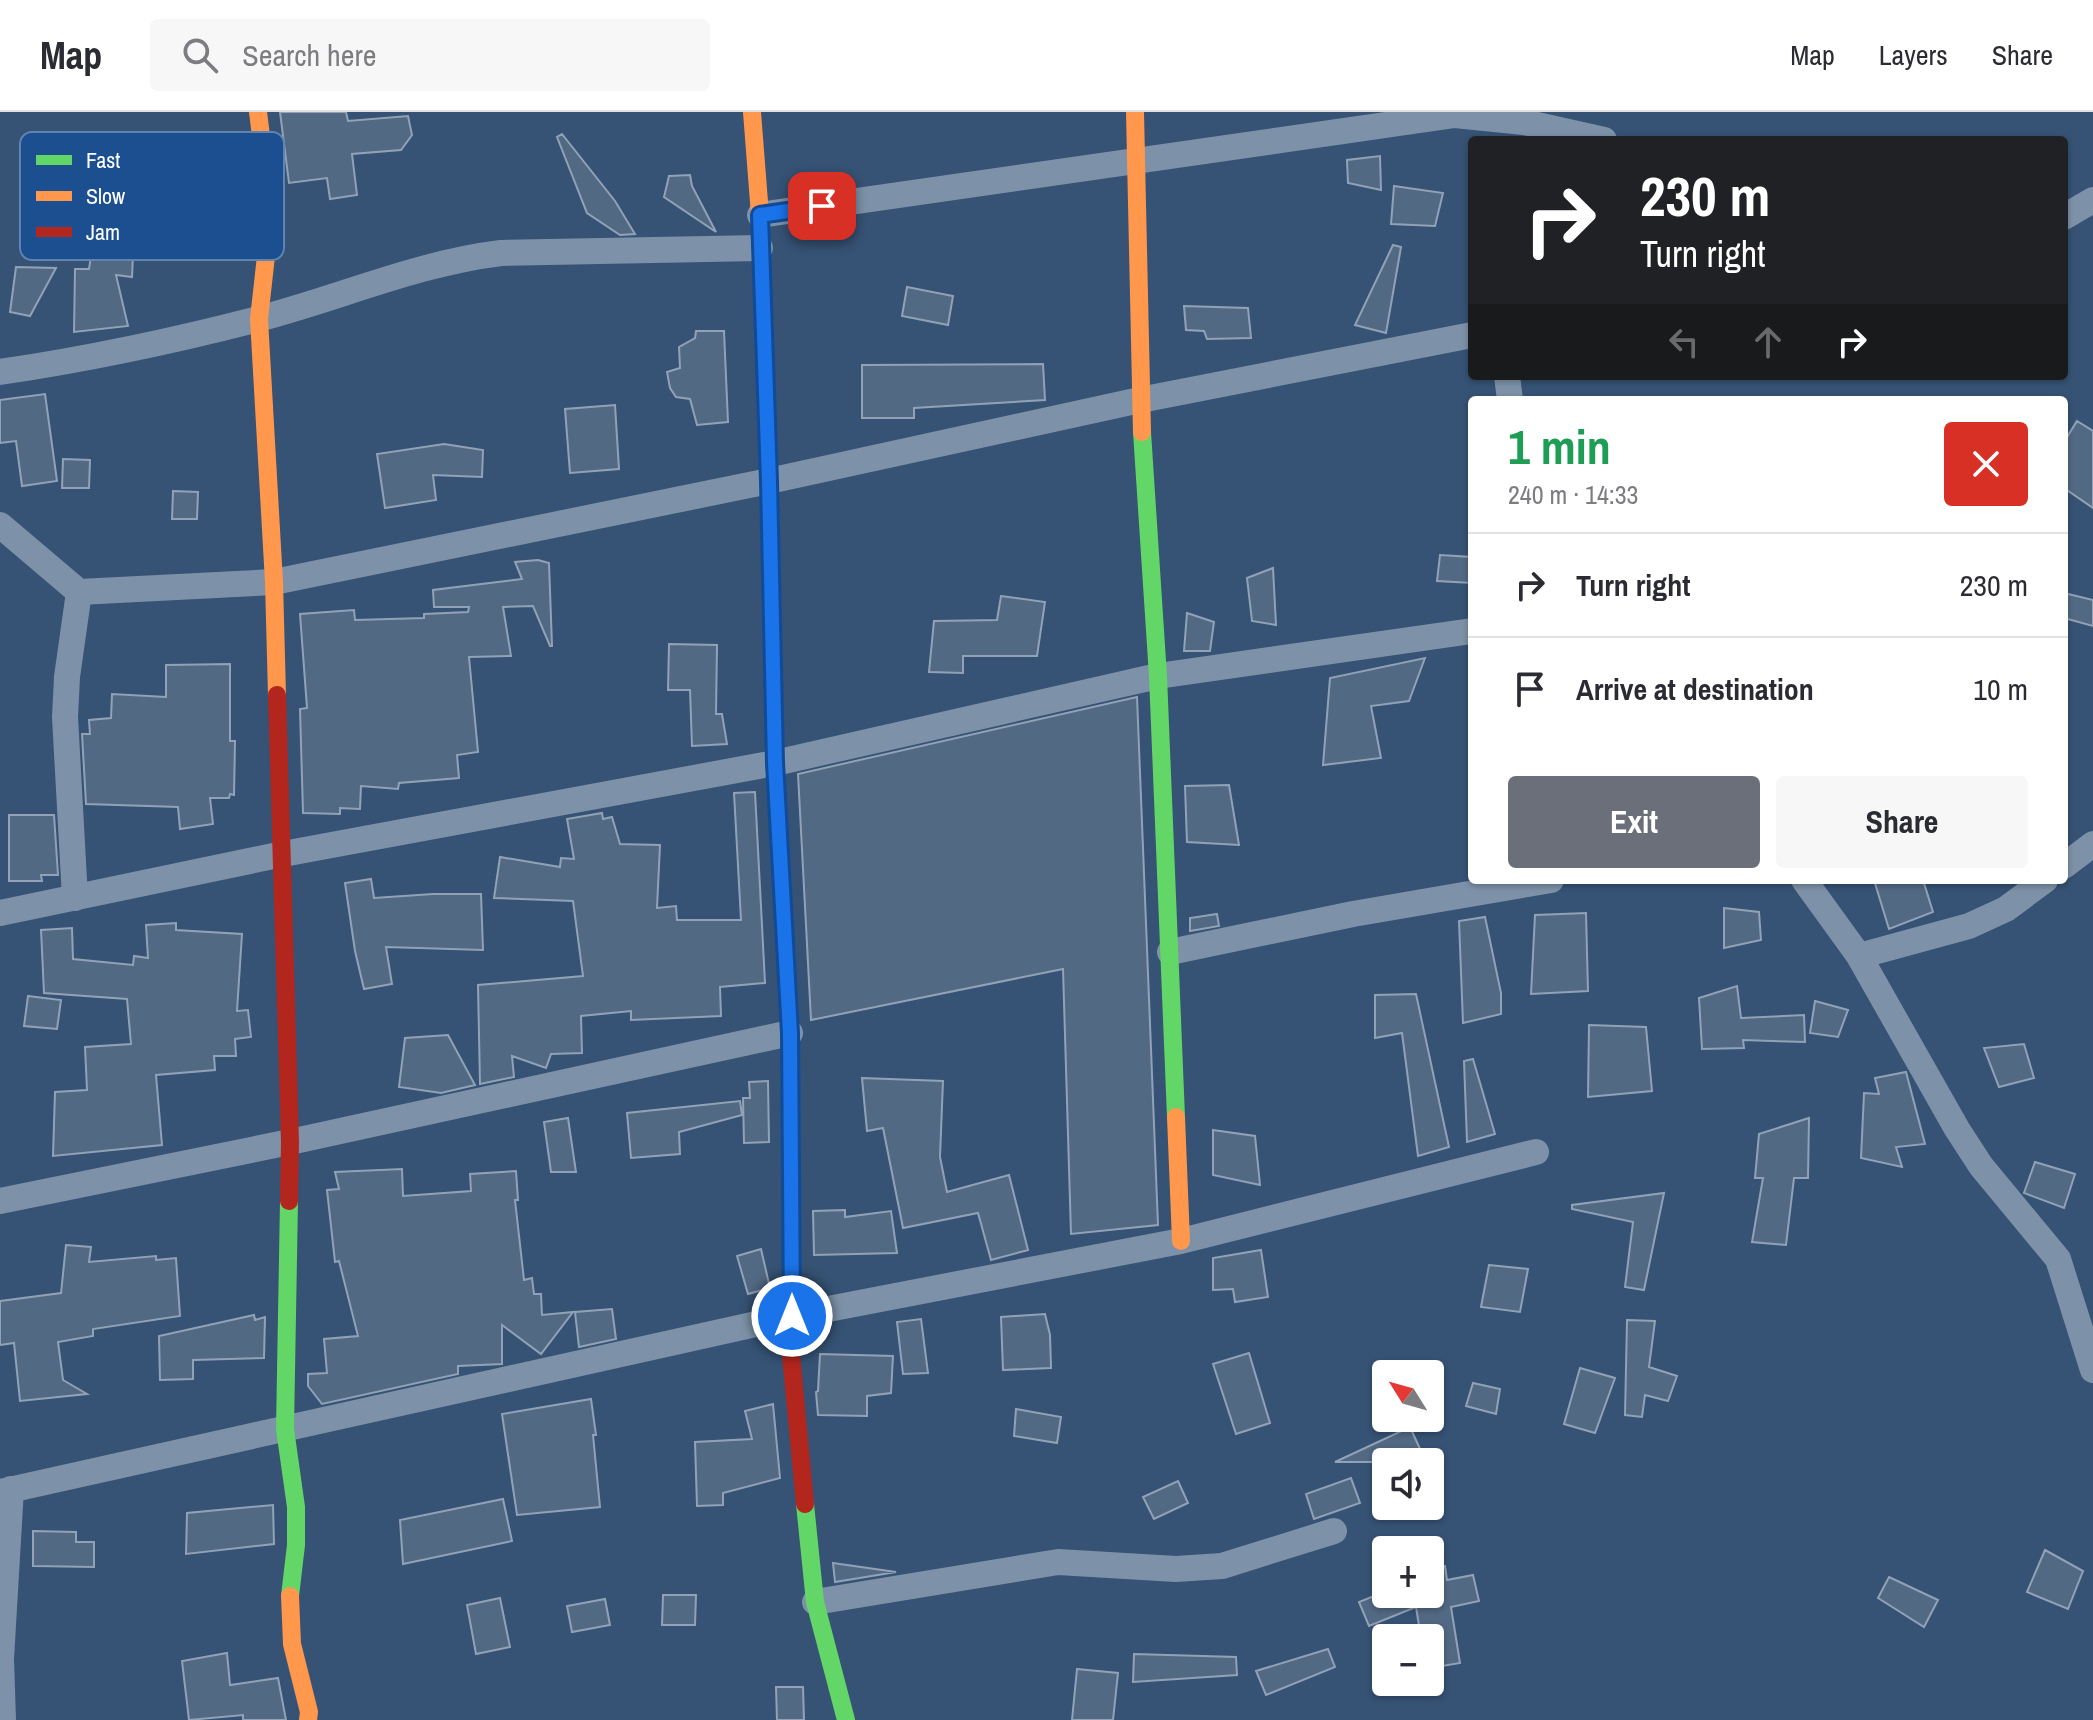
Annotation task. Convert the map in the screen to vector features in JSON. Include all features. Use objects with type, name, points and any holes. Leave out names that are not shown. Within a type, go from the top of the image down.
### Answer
[{"type":"street","points":[[258,112],[260,132]]},
{"type":"street","points":[[752,112],[760,215],[775,763],[790,1033],[790,1356],[815,1602],[846,1720]]},
{"type":"street","points":[[1135,112],[1140,400],[1158,676],[1181,1241]]},
{"type":"street","points":[[760,215],[1455,115],[1582,136]]},
{"type":"street","points":[[2068,215],[2093,200]]},
{"type":"street","points":[[0,372],[100,356],[259,319],[463,258],[501,253],[760,248]]},
{"type":"street","points":[[266,260],[259,319],[274,582],[290,1142],[285,1429],[296,1507],[296,1545],[289,1603],[292,1644],[309,1712],[308,1720]]},
{"type":"street","points":[[0,525],[79,592],[274,582],[769,481],[1140,400],[1468,336]]},
{"type":"street","points":[[75,898],[65,717],[67,677],[79,592]]},
{"type":"street","points":[[0,913],[283,854],[775,763],[1158,676],[1468,632]]},
{"type":"street","points":[[2068,863],[2093,844]]},
{"type":"street","points":[[1170,952],[1353,914],[1528,884]]},
{"type":"street","points":[[1807,884],[1859,956],[1981,1166],[2058,1259],[2093,1370]]},
{"type":"street","points":[[1859,956],[1969,926],[2006,909],[2040,884]]},
{"type":"street","points":[[0,1201],[290,1142],[790,1033]]},
{"type":"street","points":[[3,1720],[1,1659],[5,1491],[792,1316],[1181,1241],[1536,1152]]},
{"type":"street","points":[[815,1602],[1058,1562],[1176,1569],[1222,1566],[1334,1531]]},
{"type":"building","points":[[280,112],[346,112],[348,121],[408,116],[412,135],[401,150],[352,154],[357,195],[330,199],[327,178],[289,183]]},
{"type":"building","points":[[562,134],[615,201],[635,234],[620,235],[587,213],[557,137]]},
{"type":"building","points":[[1380,156],[1381,190],[1348,183],[1347,160]]},
{"type":"building","points":[[690,175],[692,186],[716,232],[664,197],[669,176]]},
{"type":"building","points":[[1394,186],[1443,193],[1435,226],[1391,224]]},
{"type":"building","points":[[1393,245],[1401,247],[1386,333],[1355,325]]},
{"type":"building","points":[[90,260],[133,260],[132,277],[116,275],[128,326],[74,332],[75,269],[89,269]]},
{"type":"building","points":[[16,267],[56,268],[30,316],[10,312]]},
{"type":"building","points":[[907,287],[953,296],[948,325],[902,316]]},
{"type":"building","points":[[1184,306],[1248,308],[1251,338],[1207,339],[1204,331],[1186,330]]},
{"type":"building","points":[[696,331],[724,331],[728,422],[697,425],[690,399],[676,397],[670,388],[667,372],[680,368],[679,347],[695,338]]},
{"type":"building","points":[[1043,364],[1045,400],[914,408],[914,418],[862,418],[862,365]]},
{"type":"building","points":[[45,394],[57,481],[22,486],[16,441],[0,443],[0,400]]},
{"type":"building","points":[[615,405],[619,469],[570,473],[565,409]]},
{"type":"building","points":[[2077,421],[2093,431],[2093,508],[2068,491],[2068,436]]},
{"type":"building","points":[[444,444],[483,450],[482,477],[433,475],[436,500],[385,508],[377,454]]},
{"type":"building","points":[[63,459],[90,460],[89,488],[62,488]]},
{"type":"building","points":[[173,491],[198,492],[197,519],[172,519]]},
{"type":"building","points":[[1440,555],[1468,557],[1468,583],[1437,581]]},
{"type":"building","points":[[538,560],[549,563],[552,646],[533,606],[503,607],[511,656],[469,657],[478,752],[457,755],[459,778],[399,783],[398,789],[361,786],[360,809],[340,808],[340,814],[303,813],[300,709],[307,708],[300,614],[354,610],[355,620],[424,618],[424,614],[468,612],[469,607],[434,607],[433,590],[522,579],[515,562]]},
{"type":"building","points":[[1273,568],[1276,625],[1252,621],[1247,578]]},
{"type":"building","points":[[2068,594],[2093,600],[2093,626],[2068,619]]},
{"type":"building","points":[[1001,596],[1045,602],[1037,656],[963,656],[963,673],[929,672],[934,621],[997,620]]},
{"type":"building","points":[[1187,613],[1214,622],[1210,651],[1184,651]]},
{"type":"building","points":[[669,644],[717,645],[716,714],[722,714],[727,744],[692,746],[690,690],[668,690]]},
{"type":"building","points":[[1425,658],[1409,701],[1371,706],[1381,758],[1323,765],[1330,678]]},
{"type":"building","points":[[230,664],[230,741],[235,741],[234,795],[210,798],[213,824],[180,829],[178,807],[86,804],[82,734],[90,734],[89,720],[111,718],[112,694],[166,697],[166,665]]},
{"type":"building","points":[[1137,697],[1158,1225],[1071,1234],[1063,969],[811,1020],[798,774]]},
{"type":"building","points":[[1229,785],[1239,845],[1187,842],[1185,786]]},
{"type":"building","points":[[755,792],[765,983],[720,987],[721,1016],[631,1020],[631,1011],[581,1016],[582,1053],[551,1054],[546,1068],[512,1056],[514,1077],[480,1084],[478,985],[583,976],[573,901],[494,898],[500,857],[560,867],[561,858],[574,859],[567,819],[602,813],[603,819],[612,817],[620,844],[660,845],[657,908],[676,906],[677,920],[741,920],[734,793]]},
{"type":"building","points":[[9,815],[54,815],[58,875],[41,875],[42,881],[9,881]]},
{"type":"building","points":[[371,879],[374,898],[481,894],[483,950],[386,947],[392,984],[364,989],[345,883]]},
{"type":"building","points":[[1875,884],[1924,884],[1933,912],[1889,929]]},
{"type":"building","points":[[1724,908],[1759,912],[1761,940],[1724,948]]},
{"type":"building","points":[[1586,913],[1588,991],[1531,994],[1535,915]]},
{"type":"building","points":[[1217,914],[1219,926],[1190,931],[1190,918]]},
{"type":"building","points":[[1485,917],[1501,993],[1501,1014],[1463,1023],[1459,921]]},
{"type":"building","points":[[176,923],[176,930],[242,934],[237,1011],[248,1010],[251,1037],[235,1039],[236,1056],[214,1056],[215,1070],[156,1075],[162,1145],[53,1156],[55,1092],[87,1090],[85,1047],[131,1044],[127,999],[44,993],[41,930],[72,928],[73,959],[133,965],[134,956],[148,958],[146,925]]},
{"type":"building","points":[[1737,986],[1741,1018],[1804,1015],[1805,1042],[1743,1040],[1744,1048],[1702,1049],[1699,998]]},
{"type":"building","points":[[1416,994],[1449,1147],[1418,1156],[1402,1033],[1375,1038],[1375,995]]},
{"type":"building","points":[[28,996],[61,1000],[57,1029],[24,1026]]},
{"type":"building","points":[[1815,1001],[1848,1010],[1838,1037],[1810,1033]]},
{"type":"building","points":[[1589,1025],[1646,1027],[1652,1091],[1588,1097]]},
{"type":"building","points":[[448,1035],[475,1085],[441,1093],[399,1087],[405,1038]]},
{"type":"building","points":[[2024,1044],[2034,1078],[1999,1087],[1984,1048]]},
{"type":"building","points":[[1473,1059],[1495,1134],[1467,1142],[1464,1061]]},
{"type":"building","points":[[1906,1072],[1925,1144],[1896,1147],[1902,1167],[1861,1158],[1864,1093],[1879,1094],[1875,1078]]},
{"type":"building","points":[[862,1078],[943,1081],[940,1157],[947,1192],[1009,1175],[1028,1250],[991,1260],[978,1213],[903,1228],[883,1128],[867,1131]]},
{"type":"building","points":[[768,1081],[769,1142],[744,1143],[743,1098],[750,1098],[749,1082]]},
{"type":"building","points":[[740,1101],[742,1115],[679,1132],[680,1154],[631,1158],[627,1113]]},
{"type":"building","points":[[568,1118],[576,1172],[551,1172],[544,1122]]},
{"type":"building","points":[[1809,1118],[1808,1178],[1794,1178],[1786,1245],[1752,1242],[1763,1178],[1755,1178],[1759,1134]]},
{"type":"building","points":[[1213,1130],[1255,1136],[1260,1185],[1213,1175]]},
{"type":"building","points":[[2035,1162],[2075,1174],[2064,1208],[2024,1193]]},
{"type":"building","points":[[402,1169],[403,1196],[471,1191],[470,1174],[516,1171],[518,1200],[515,1200],[524,1280],[532,1278],[534,1294],[541,1294],[542,1315],[573,1312],[541,1354],[502,1325],[502,1364],[458,1366],[458,1374],[322,1404],[308,1386],[308,1374],[327,1373],[324,1339],[358,1336],[339,1261],[335,1262],[327,1190],[339,1189],[335,1172]]},
{"type":"building","points":[[1664,1193],[1644,1290],[1625,1287],[1633,1222],[1572,1209],[1572,1205]]},
{"type":"building","points":[[845,1210],[845,1217],[891,1211],[897,1253],[814,1255],[813,1211]]},
{"type":"building","points":[[66,1245],[91,1247],[89,1262],[156,1256],[156,1260],[176,1258],[180,1316],[93,1329],[93,1336],[58,1342],[63,1380],[87,1394],[20,1401],[14,1343],[0,1345],[0,1301],[61,1293]]},
{"type":"building","points":[[761,1249],[770,1288],[748,1294],[737,1256]]},
{"type":"building","points":[[1261,1250],[1268,1297],[1235,1302],[1233,1289],[1213,1290],[1213,1258]]},
{"type":"building","points":[[1489,1265],[1528,1269],[1520,1312],[1481,1307]]},
{"type":"building","points":[[612,1309],[616,1339],[579,1347],[575,1312]]},
{"type":"building","points":[[1045,1314],[1050,1335],[1051,1368],[1003,1370],[1001,1317]]},
{"type":"building","points":[[254,1315],[255,1320],[265,1317],[264,1358],[193,1360],[193,1379],[160,1380],[159,1336]]},
{"type":"building","points":[[921,1319],[928,1373],[903,1374],[897,1322]]},
{"type":"building","points":[[1627,1320],[1655,1321],[1649,1367],[1677,1376],[1668,1401],[1645,1395],[1642,1417],[1625,1415]]},
{"type":"building","points":[[1249,1353],[1270,1423],[1236,1434],[1213,1364]]},
{"type":"building","points":[[820,1354],[893,1356],[891,1393],[867,1396],[867,1416],[818,1415],[816,1392]]},
{"type":"building","points":[[1580,1368],[1615,1378],[1595,1433],[1564,1424]]},
{"type":"building","points":[[1473,1383],[1500,1389],[1496,1414],[1466,1406]]},
{"type":"building","points":[[591,1399],[600,1507],[517,1515],[502,1414]]},
{"type":"building","points":[[773,1404],[780,1478],[723,1493],[723,1505],[697,1506],[695,1442],[752,1439],[745,1411]]},
{"type":"building","points":[[1016,1409],[1061,1417],[1057,1443],[1014,1436]]},
{"type":"building","points":[[1399,1432],[1412,1432],[1420,1448],[1372,1448],[1372,1462],[1335,1462]]},
{"type":"building","points":[[1351,1478],[1360,1503],[1314,1519],[1306,1494]]},
{"type":"building","points":[[1178,1481],[1188,1503],[1154,1519],[1143,1497]]},
{"type":"building","points":[[503,1499],[512,1541],[403,1564],[400,1520]]},
{"type":"building","points":[[273,1505],[274,1544],[186,1554],[187,1513]]},
{"type":"building","points":[[33,1531],[76,1532],[76,1542],[94,1542],[94,1567],[33,1566]]},
{"type":"building","points":[[2045,1550],[2083,1571],[2068,1609],[2027,1592]]},
{"type":"building","points":[[833,1563],[896,1572],[835,1582]]},
{"type":"building","points":[[1444,1566],[1447,1580],[1473,1575],[1479,1601],[1451,1607],[1460,1663],[1444,1666],[1444,1624],[1419,1624],[1416,1608],[1444,1608]]},
{"type":"building","points":[[1889,1577],[1938,1600],[1924,1627],[1878,1598]]},
{"type":"building","points":[[663,1595],[696,1595],[695,1625],[662,1625]]},
{"type":"building","points":[[1372,1597],[1372,1608],[1414,1608],[1369,1626],[1359,1602]]},
{"type":"building","points":[[500,1598],[510,1647],[476,1654],[467,1605]]},
{"type":"building","points":[[605,1599],[610,1625],[572,1632],[567,1606]]},
{"type":"building","points":[[1328,1649],[1335,1667],[1266,1695],[1256,1671]]},
{"type":"building","points":[[227,1653],[230,1685],[278,1678],[286,1720],[243,1720],[243,1715],[189,1720],[182,1661]]},
{"type":"building","points":[[1134,1654],[1236,1657],[1237,1675],[1133,1682]]},
{"type":"building","points":[[1077,1669],[1118,1673],[1113,1720],[1072,1720]]},
{"type":"building","points":[[776,1687],[803,1687],[804,1720],[777,1720]]},
{"type":"traffic: fast","points":[[1142,432],[1158,676],[1176,1117]]},
{"type":"traffic: fast","points":[[770,509],[775,763],[790,1033],[790,1085]]},
{"type":"traffic: fast","points":[[289,1201],[285,1429],[296,1507],[296,1545],[290,1596]]},
{"type":"traffic: fast","points":[[805,1504],[815,1602],[846,1720]]},
{"type":"traffic: slow","points":[[258,112],[260,132]]},
{"type":"traffic: slow","points":[[752,112],[760,215],[770,509]]},
{"type":"traffic: slow","points":[[1135,112],[1142,432]]},
{"type":"traffic: slow","points":[[266,260],[259,319],[274,582],[277,695]]},
{"type":"traffic: slow","points":[[1176,1117],[1181,1241]]},
{"type":"traffic: slow","points":[[290,1596],[292,1644],[309,1712],[308,1720]]},
{"type":"traffic: jam","points":[[277,695],[289,1201]]},
{"type":"traffic: jam","points":[[790,1085],[792,1316],[789,1334],[805,1504]]},
{"type":"route","points":[[792,1316],[790,1033],[775,763],[760,215],[822,206]]}]
